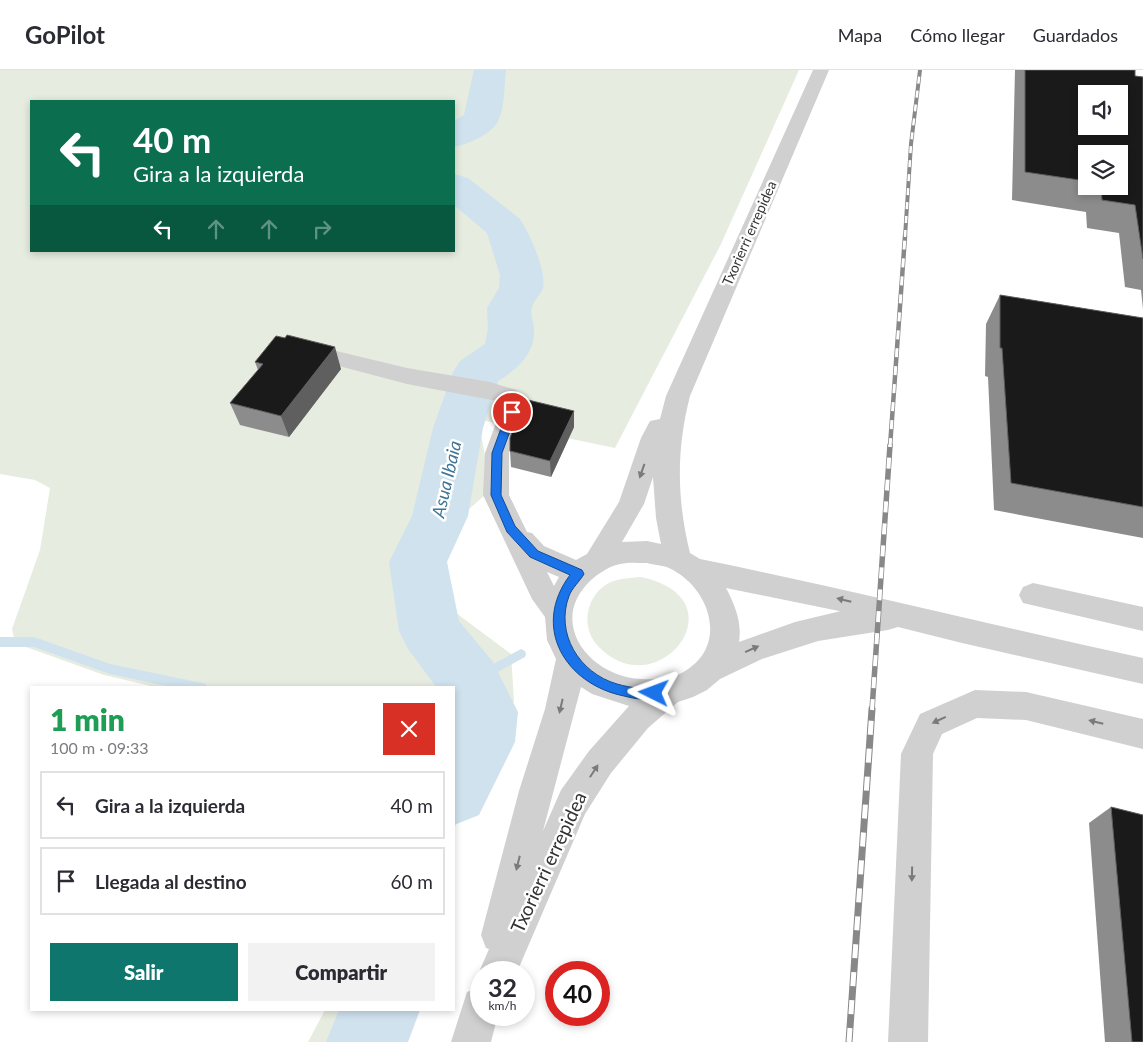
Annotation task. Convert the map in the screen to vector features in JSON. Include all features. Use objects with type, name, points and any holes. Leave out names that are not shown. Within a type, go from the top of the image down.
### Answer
[{"type":"street","name":"Txorierri errepidea","points":[[678,396],[653,438],[631,504],[588,567],[564,592],[558,613],[560,636],[571,658],[589,676],[614,689],[640,694],[668,692],[690,684],[708,670],[721,650],[726,629],[723,607],[712,587],[687,565],[671,530],[664,459],[669,426],[678,396],[821,70]]},
{"type":"street","points":[[328,356],[409,377],[452,385],[491,389],[508,396],[512,412],[497,453],[496,495],[542,591],[558,613]]},
{"type":"street","points":[[511,529],[534,554],[588,567],[621,553],[647,552],[687,565],[1143,671]]},
{"type":"street","points":[[1033,595],[1143,619]]},
{"type":"street","points":[[708,670],[770,642],[814,628],[860,620],[908,616]]},
{"type":"street","name":"Txorierri errepidea","points":[[493,961],[536,791],[561,708],[571,658]]},
{"type":"street","name":"Txorierri errepidea","points":[[503,961],[574,802],[600,762],[637,718],[668,692]]},
{"type":"street","points":[[908,1042],[917,754],[931,724],[975,704],[1026,706],[1143,734]]},
{"type":"shaded area","points":[[0,70],[799,70],[721,244],[615,448],[481,420],[479,426],[492,489],[447,528],[428,561],[440,601],[511,654],[514,701],[473,771],[455,827],[455,686],[151,686],[104,675],[15,643],[12,629],[40,550],[50,488],[35,480],[0,474]]},
{"type":"shaded area","points":[[641,577],[671,589],[686,606],[688,625],[680,643],[665,658],[644,665],[621,662],[598,646],[592,638],[587,620],[591,602],[603,587],[618,580]]},
{"type":"shaded area","points":[[324,1011],[407,1011],[397,1042],[308,1042]]},
{"type":"building","points":[[1025,70],[1135,70],[1135,76],[1143,77],[1143,259],[1135,205],[1102,200],[1102,195],[1128,195],[1128,145],[1078,145],[1078,180],[1025,172]]},
{"type":"building","points":[[1000,295],[1143,318],[1143,507],[1011,483],[1002,348],[1000,348]]},
{"type":"building","points":[[287,335],[335,347],[281,416],[230,403],[263,364],[255,362],[276,336],[285,338]]},
{"type":"building","points":[[524,399],[574,411],[550,461],[510,451],[510,438]]},
{"type":"building","points":[[1111,807],[1143,815],[1143,1042],[1132,1042]]},
{"type":"waterway","name":"Asua Ibaia","points":[[455,135],[481,120],[490,70]]},
{"type":"waterway","name":"Asua Ibaia","points":[[455,187],[506,228],[522,275],[521,288],[509,308],[511,329],[508,349],[496,361],[477,372],[458,428],[440,516],[418,562],[430,631],[470,682],[485,712],[482,742],[455,789]]},
{"type":"waterway","points":[[0,642],[34,642],[110,669],[192,686]]},
{"type":"waterway","points":[[470,682],[521,654]]},
{"type":"waterway","name":"Asua Ibaia","points":[[367,1042],[380,1011]]},
{"type":"railway","points":[[905,237],[911,144],[920,70]]},
{"type":"railway","points":[[890,447],[905,236]]},
{"type":"railway","points":[[872,710],[890,445]]},
{"type":"railway","points":[[849,1042],[872,709]]},
{"type":"route","points":[[512,412],[497,453],[496,495],[511,529],[534,554],[578,574],[564,592],[558,613],[560,636],[571,658],[589,676],[614,689],[640,694],[654,693]]}]
